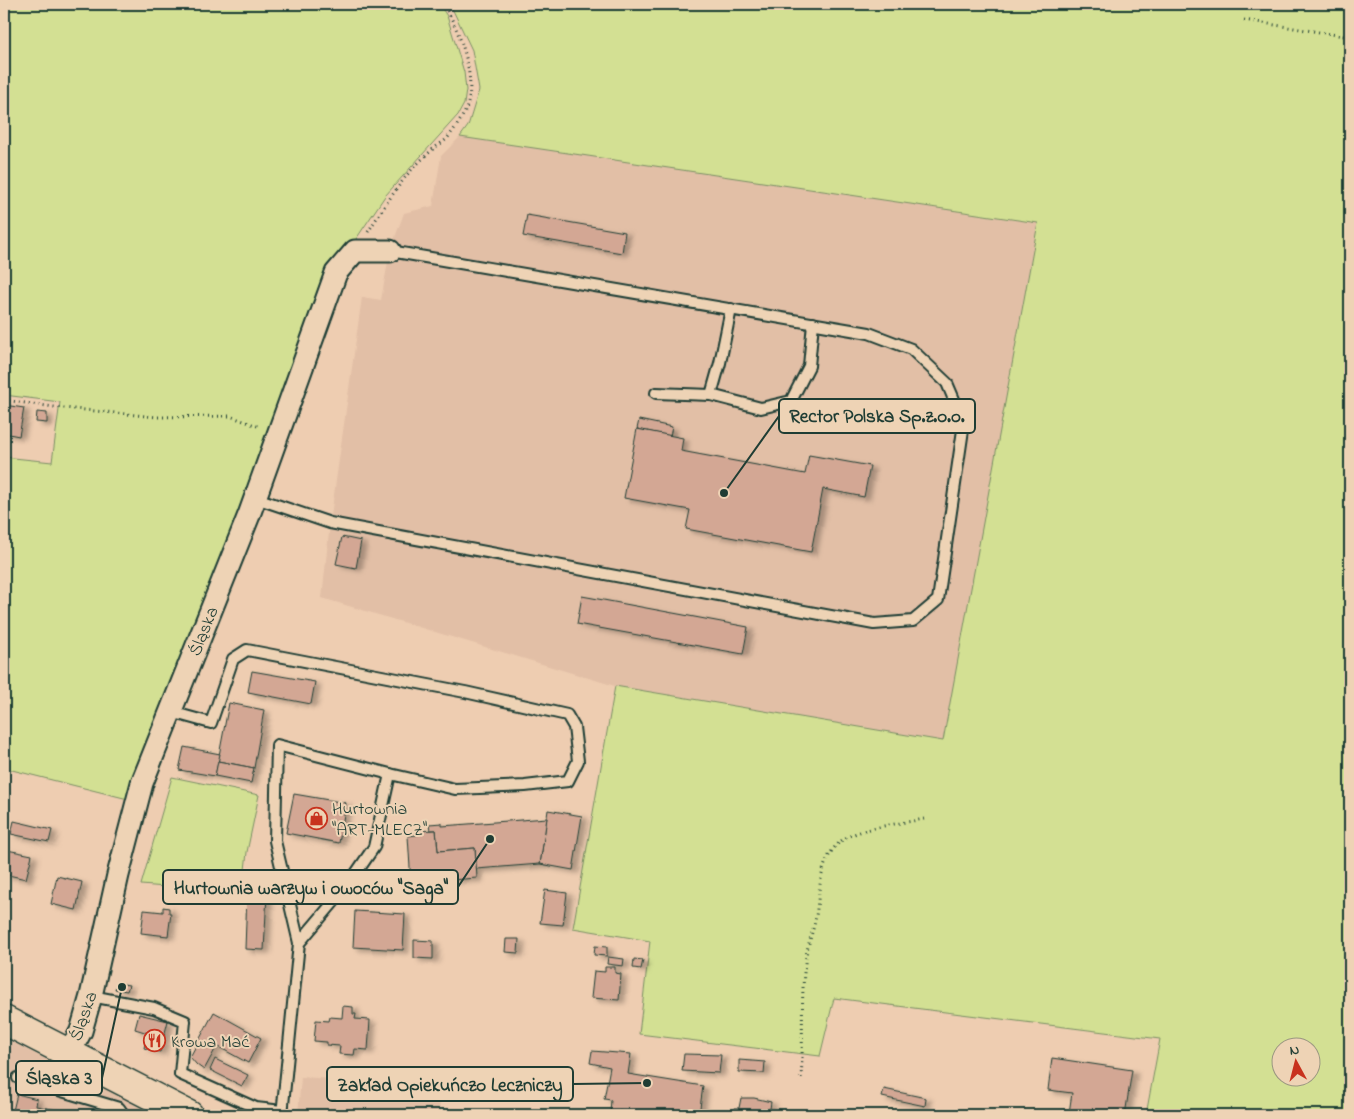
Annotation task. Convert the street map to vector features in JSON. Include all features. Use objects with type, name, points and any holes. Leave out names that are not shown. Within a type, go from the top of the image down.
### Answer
[{"type":"main road","name":"Śląska","points":[[4,1020],[190,1115]]},
{"type":"street","points":[[355,251],[390,251]]},
{"type":"street","name":"Śląska","points":[[69,1054],[81,1031],[91,996],[118,875],[142,783],[256,498],[336,273],[355,251]]},
{"type":"lane","points":[[256,498],[330,522],[874,624],[912,621],[938,600],[964,423],[947,383],[911,349],[869,333],[390,251]]},
{"type":"lane","points":[[711,395],[720,363],[731,309]]},
{"type":"lane","points":[[656,393],[711,395],[761,408],[791,401],[809,366],[813,323]]},
{"type":"lane","points":[[91,996],[154,1008],[185,1021],[180,1074],[256,1108],[282,1113],[300,943],[274,841],[277,745],[390,774],[455,788],[525,786],[568,781],[578,762],[574,727],[567,716],[465,692],[247,650],[233,659],[211,723],[171,712]]},
{"type":"lane","points":[[300,943],[348,885],[374,847],[390,774]]},
{"type":"lane","points":[[18,1078],[119,1108],[124,1115]]},
{"type":"path","points":[[355,251],[408,175],[431,151],[448,138],[467,106],[470,90],[469,73],[459,38],[449,13],[443,4]]},
{"type":"path","points":[[1244,20],[1350,37]]},
{"type":"path","points":[[4,400],[157,417],[230,416],[278,434]]},
{"type":"path","points":[[801,1078],[806,955],[816,918],[820,882],[827,858],[841,841],[859,832],[924,820]]},
{"type":"shaded area","points":[[460,137],[1038,223],[964,636],[943,741],[615,686],[322,598],[330,523],[362,297],[381,300],[390,251],[404,213],[433,206],[441,156]]},
{"type":"shaded area","points":[[4,1038],[154,1115],[4,1115]]},
{"type":"shaded area","points":[[301,1077],[445,1086],[437,1115],[298,1115]]},
{"type":"green space","points":[[4,4],[439,4],[447,16],[464,72],[466,90],[464,104],[458,115],[385,196],[352,245],[244,498],[128,799],[4,768],[4,457],[52,462],[60,402],[4,395]]},
{"type":"green space","points":[[450,4],[1350,4],[1350,1115],[1146,1115],[1160,1039],[834,998],[820,1056],[639,1034],[650,941],[573,928],[615,686],[943,741],[1038,223],[460,137],[468,126],[479,90],[472,50]]},
{"type":"green space","points":[[172,777],[259,795],[247,852],[243,888],[190,889],[141,885]]},
{"type":"building","points":[[527,215],[625,232],[622,253],[523,236]]},
{"type":"building","points":[[4,405],[24,408],[19,436],[4,433]]},
{"type":"building","points":[[37,412],[47,413],[47,423],[36,422]]},
{"type":"building","points":[[639,420],[672,427],[670,436],[637,429]]},
{"type":"building","points":[[637,429],[683,438],[681,451],[805,474],[809,455],[870,466],[864,497],[823,489],[811,552],[686,529],[690,510],[624,498]]},
{"type":"building","points":[[342,537],[361,541],[356,568],[336,564]]},
{"type":"building","points":[[582,596],[748,627],[743,654],[577,624]]},
{"type":"building","points":[[252,671],[315,682],[311,704],[248,692]]},
{"type":"building","points":[[229,703],[264,710],[254,768],[218,761]]},
{"type":"building","points":[[184,747],[220,754],[215,776],[179,770]]},
{"type":"building","points":[[218,761],[254,768],[251,783],[215,776]]},
{"type":"building","name":"Hurtownia \"ART-MLECZ\"","points":[[294,794],[346,803],[339,843],[286,833]]},
{"type":"building","points":[[548,810],[582,816],[573,870],[540,864]]},
{"type":"building","points":[[547,818],[540,864],[476,869],[475,848],[438,851],[436,830],[430,830],[429,824],[442,823],[442,826]]},
{"type":"building","points":[[14,821],[52,830],[49,842],[11,834]]},
{"type":"building","points":[[436,830],[438,851],[475,848],[477,878],[411,883],[408,836],[417,835],[416,831]]},
{"type":"building","points":[[7,850],[32,855],[26,879],[4,874]]},
{"type":"building","points":[[57,876],[82,882],[76,910],[51,904]]},
{"type":"building","points":[[545,890],[567,893],[563,925],[540,923]]},
{"type":"building","points":[[247,893],[267,894],[264,950],[245,949]]},
{"type":"building","points":[[163,907],[169,908],[169,913],[171,913],[168,936],[141,933],[144,910],[163,912]]},
{"type":"building","points":[[355,911],[405,914],[403,950],[353,947]]},
{"type":"building","points":[[506,939],[519,939],[518,953],[505,952]]},
{"type":"building","points":[[414,940],[433,941],[433,959],[414,958]]},
{"type":"building","points":[[595,946],[607,947],[607,956],[594,955]]},
{"type":"building","points":[[608,957],[624,959],[623,966],[607,964]]},
{"type":"building","points":[[634,959],[643,960],[641,969],[633,968]]},
{"type":"building","points":[[605,967],[615,967],[615,973],[621,974],[619,1000],[591,998],[594,971],[605,972]]},
{"type":"building","points":[[117,983],[129,985],[127,991],[115,989]]},
{"type":"building","points":[[343,1006],[353,1007],[353,1014],[356,1014],[355,1019],[370,1020],[368,1050],[355,1049],[354,1055],[339,1054],[340,1046],[314,1041],[316,1020],[329,1021],[330,1017],[342,1018]]},
{"type":"building","points":[[214,1012],[261,1038],[248,1063],[217,1046],[204,1070],[190,1057]]},
{"type":"building","name":"Krowa Mać","points":[[139,1014],[168,1021],[160,1052],[144,1048],[148,1033],[135,1029]]},
{"type":"building","points":[[592,1051],[631,1054],[628,1074],[703,1086],[699,1115],[649,1115],[619,1111],[618,1113],[610,1112],[611,1100],[604,1099],[610,1067],[590,1063]]},
{"type":"building","points":[[684,1054],[721,1055],[719,1073],[682,1071]]},
{"type":"building","points":[[1052,1058],[1132,1070],[1125,1115],[1081,1115],[1069,1113],[1072,1093],[1048,1090]]},
{"type":"building","points":[[215,1059],[248,1075],[242,1086],[210,1070]]},
{"type":"building","points":[[739,1060],[765,1062],[764,1073],[739,1072]]},
{"type":"building","points":[[884,1089],[926,1098],[925,1106],[882,1097]]},
{"type":"building","points":[[17,1094],[37,1099],[36,1106],[83,1115],[12,1115]]},
{"type":"building","points":[[741,1098],[754,1098],[771,1102],[769,1115],[734,1115],[735,1108],[739,1108]]},
{"type":"place","name":"Rector Polska Sp.z.o.o.","points":[[724,493]]},
{"type":"place","name":"Hurtownia \"ART-MLECZ\"","points":[[316,818]]},
{"type":"place","name":"Hurtownia warzyw i owoców \"Saga\"","points":[[490,839]]},
{"type":"place","name":"Śląska 3","points":[[122,987]]},
{"type":"place","name":"Krowa Mać","points":[[155,1041]]},
{"type":"place","name":"Zakład Opiekuńczo Leczniczy","points":[[647,1083]]}]
